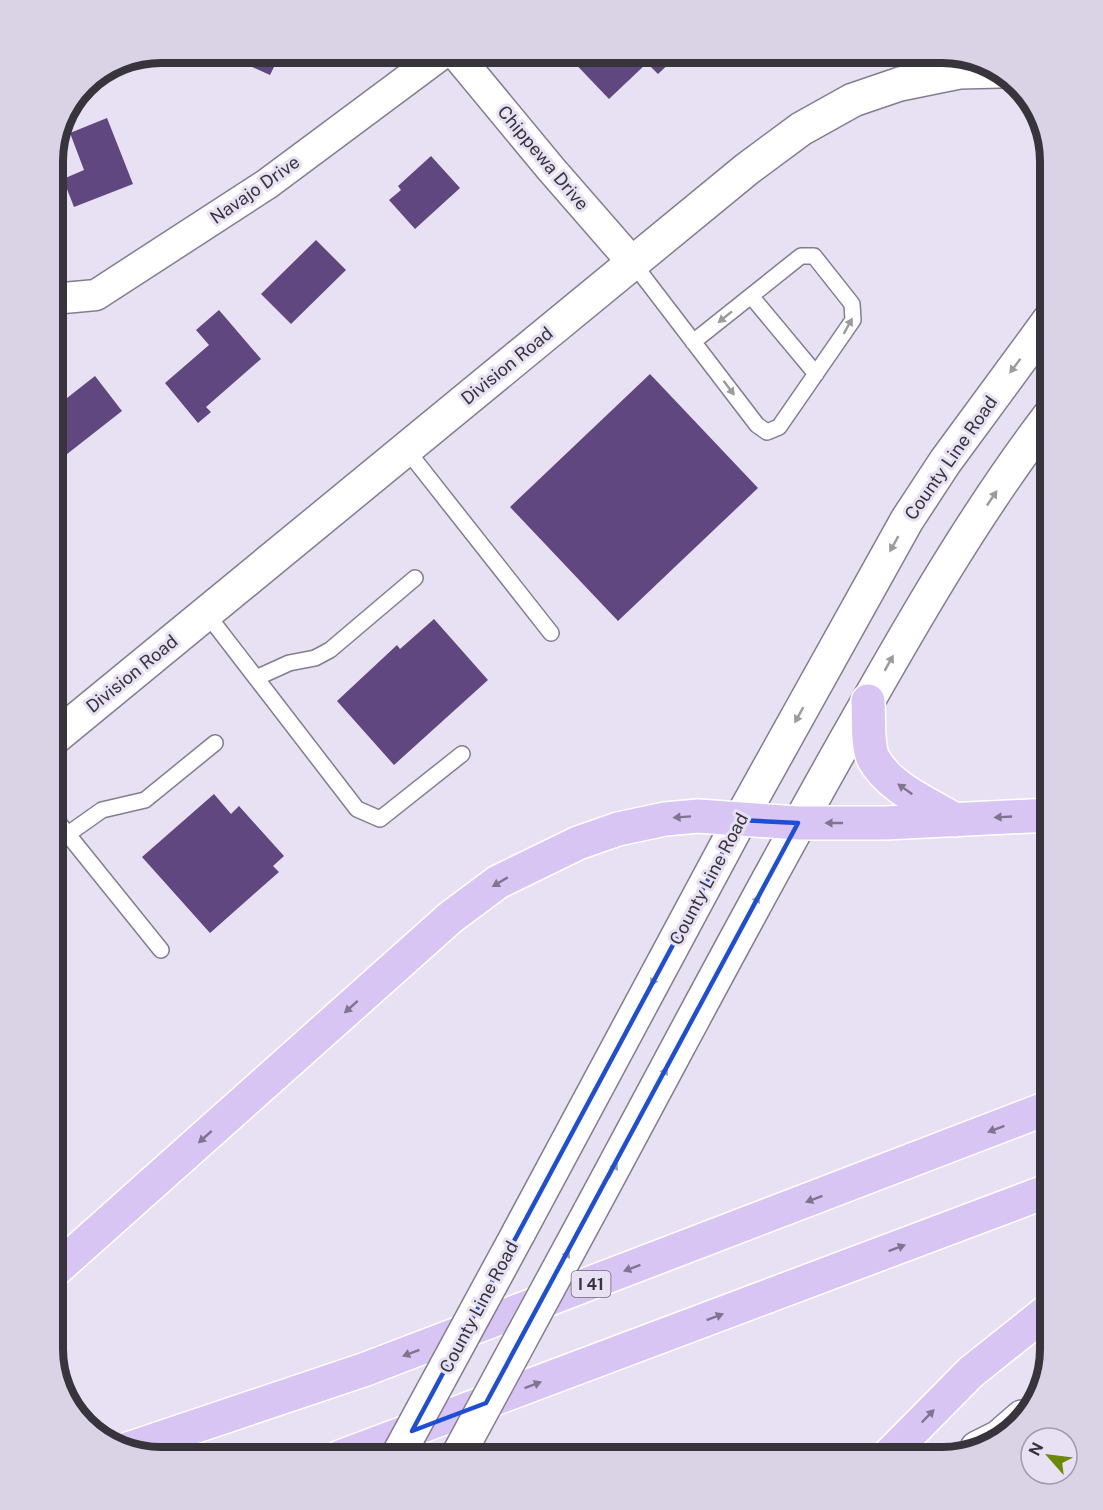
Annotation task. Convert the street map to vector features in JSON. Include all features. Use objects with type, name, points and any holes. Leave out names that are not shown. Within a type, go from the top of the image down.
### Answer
[{"type":"highway","points":[[868,701],[872,756],[886,776],[910,794],[955,820]]},
{"type":"highway","points":[[63,1262],[451,917],[498,882],[578,843],[618,829],[665,819],[698,816],[798,824],[885,823],[1040,816]]},
{"type":"highway","name":"I 41","points":[[141,1445],[366,1370],[1040,1111]]},
{"type":"highway","points":[[367,1447],[1040,1194]]},
{"type":"highway","points":[[898,1447],[971,1372],[1040,1317]]},
{"type":"main road","name":"Division Road","points":[[63,731],[633,263],[801,129],[853,100],[900,84],[959,72],[983,71]]},
{"type":"main road","name":"County Line Road","points":[[402,1447],[740,820],[907,520],[945,462],[1040,333]]},
{"type":"main road","points":[[1030,441],[1040,421]]},
{"type":"main road","points":[[462,1447],[798,824],[945,571],[1040,428]]},
{"type":"street","name":"Navajo Drive","points":[[63,298],[96,296],[267,184],[430,63]]},
{"type":"street","name":"Chippewa Drive","points":[[463,63],[551,170],[633,263]]},
{"type":"lane","points":[[633,263],[693,342],[757,425],[767,432],[779,427],[853,320],[852,304],[814,256],[801,256],[693,342]]},
{"type":"lane","points":[[751,296],[816,374]]},
{"type":"lane","points":[[406,449],[551,633]]},
{"type":"lane","points":[[256,678],[289,663],[315,658],[330,650],[415,578]]},
{"type":"lane","points":[[206,613],[357,809],[380,819],[462,754]]},
{"type":"lane","points":[[68,834],[102,810],[145,800],[215,743]]},
{"type":"lane","points":[[63,828],[161,950]]},
{"type":"highlighted area","points":[[740,820],[798,823],[636,1127],[486,1403],[412,1431]]},
{"type":"building","points":[[243,63],[276,63],[270,75]]},
{"type":"building","points":[[575,63],[647,63],[609,99]]},
{"type":"building","points":[[647,63],[670,63],[658,74]]},
{"type":"building","points":[[107,118],[133,184],[74,207],[63,179],[84,170],[70,133]]},
{"type":"building","points":[[431,156],[460,188],[415,229],[389,200],[401,190],[398,186]]},
{"type":"building","points":[[316,240],[346,270],[291,324],[261,294]]},
{"type":"building","points":[[219,310],[261,359],[206,407],[211,412],[198,423],[165,383],[209,345],[196,330]]},
{"type":"building","points":[[650,374],[758,488],[618,621],[510,507]]},
{"type":"building","points":[[95,376],[122,411],[63,457],[63,401]]},
{"type":"building","points":[[434,619],[488,680],[394,765],[337,701],[397,645],[400,649]]},
{"type":"building","points":[[214,794],[231,814],[239,806],[284,856],[273,866],[279,872],[210,933],[142,857]]}]
